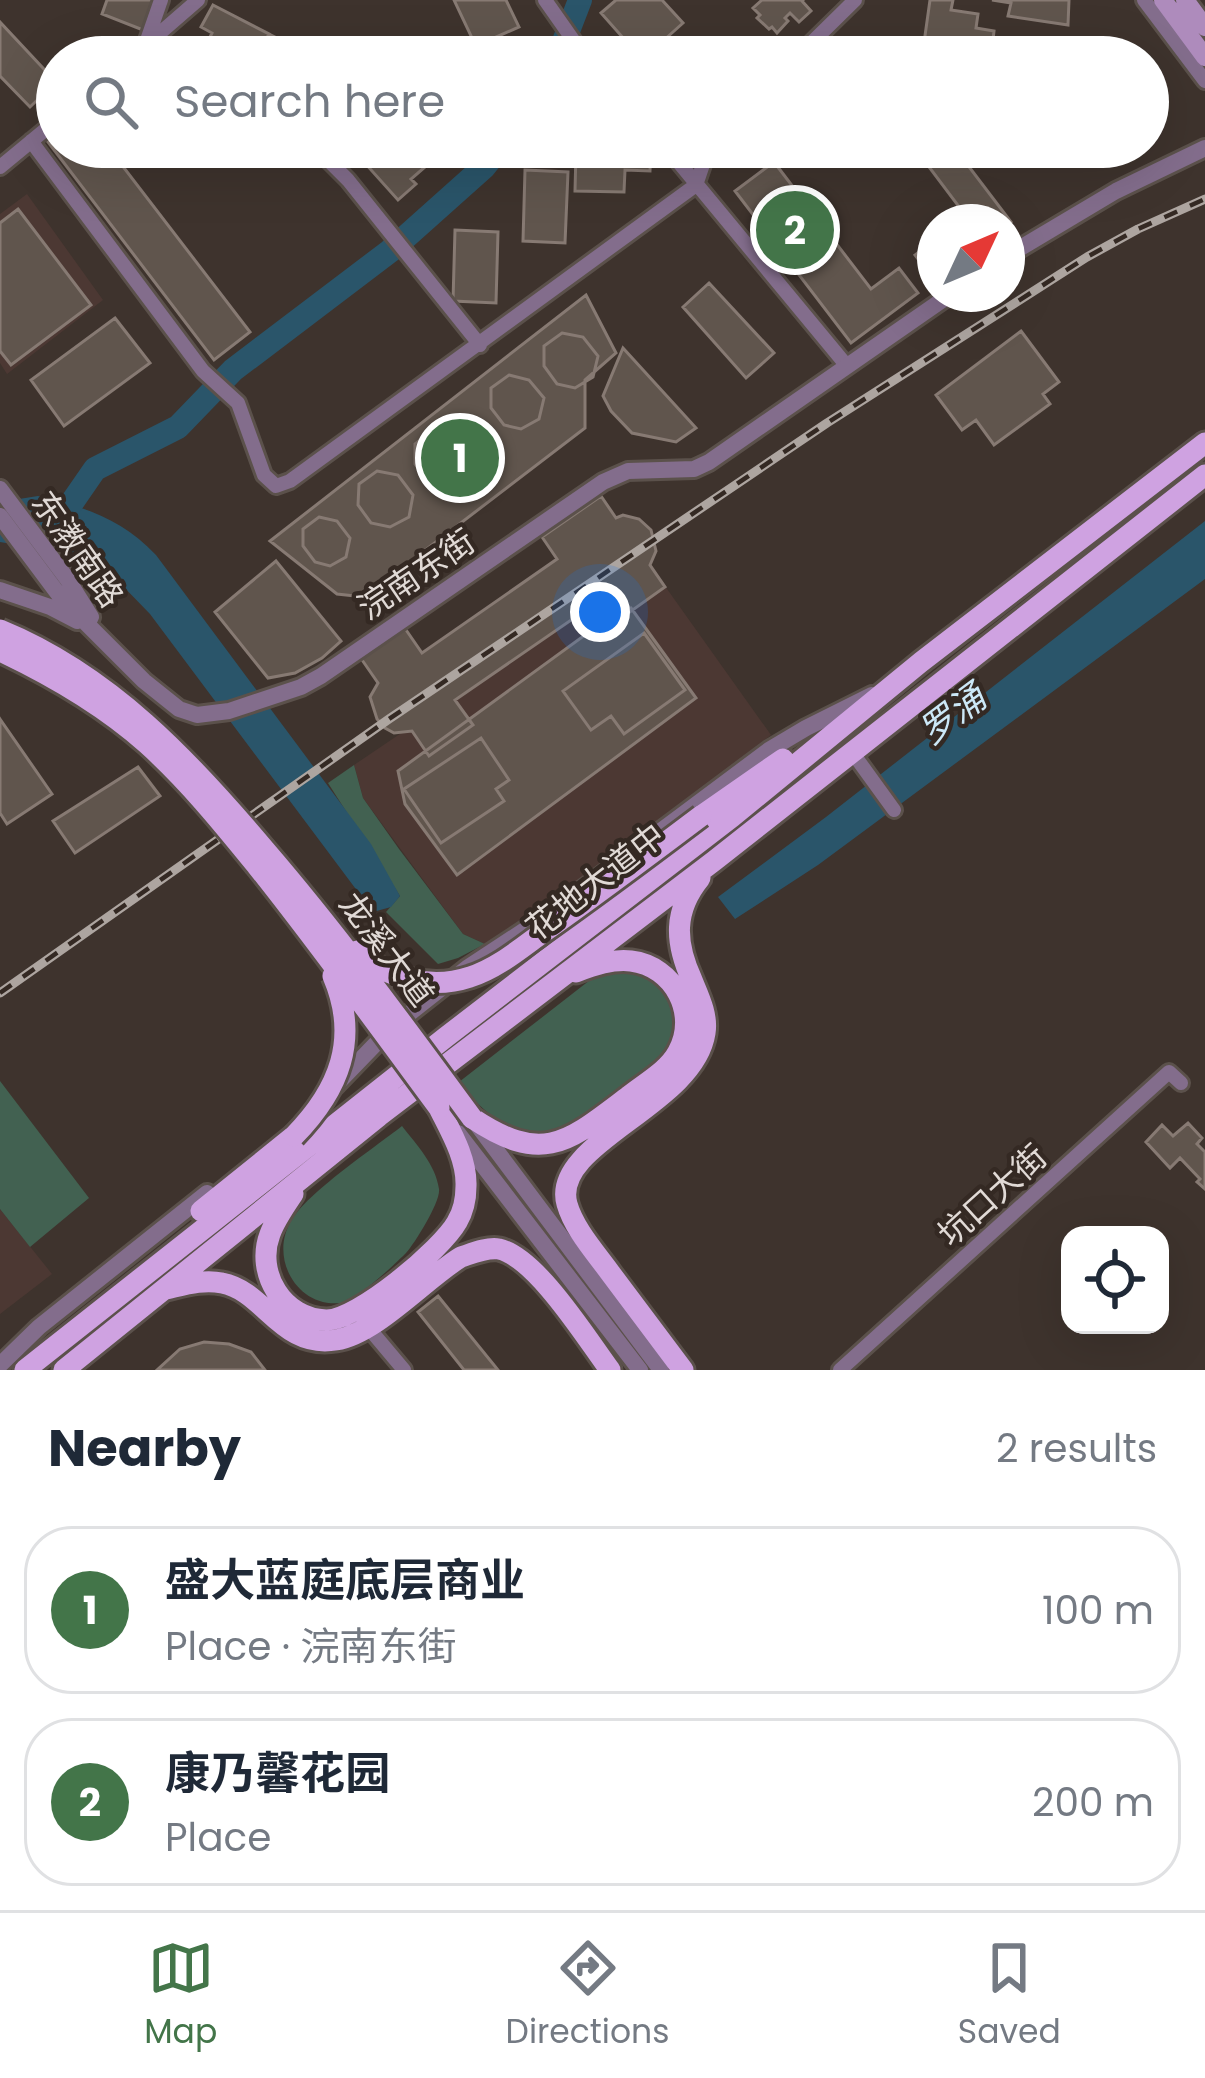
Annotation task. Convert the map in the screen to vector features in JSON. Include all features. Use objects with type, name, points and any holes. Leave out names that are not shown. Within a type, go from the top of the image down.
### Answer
[{"type":"main road","points":[[1162,0],[1205,57]]},
{"type":"main road","points":[[1185,0],[1205,26]]},
{"type":"main road","name":"花地大道中","points":[[25,1370],[1205,443]]},
{"type":"main road","name":"花地大道中","points":[[64,1370],[548,985],[1205,475]]},
{"type":"main road","name":"龙溪大道","points":[[0,630],[120,700],[203,778],[472,1118]]},
{"type":"main road","name":"龙溪大道","points":[[0,651],[65,684],[145,741],[212,810],[319,927],[439,1108]]},
{"type":"main road","points":[[319,927],[394,974],[428,982],[475,976],[528,944],[700,816],[921,662]]},
{"type":"main road","points":[[472,1118],[500,1137],[536,1146],[579,1134],[661,1072],[677,1054],[686,1028],[678,974],[678,920],[690,890],[714,860]]},
{"type":"main road","points":[[14,1370],[294,1136],[325,1103],[344,1050],[344,1011],[319,927]]},
{"type":"main road","points":[[548,985],[620,960],[678,974],[700,1000],[706,1026],[693,1065],[667,1093],[584,1155],[568,1177],[565,1198],[592,1248],[682,1370]]},
{"type":"main road","points":[[306,1175],[269,1235],[266,1254],[272,1288],[295,1311],[325,1320],[342,1318],[373,1300],[444,1240],[458,1222],[465,1171],[439,1108]]},
{"type":"main road","points":[[160,1290],[220,1282],[247,1293],[291,1331],[336,1340],[367,1326],[461,1257],[500,1249],[543,1280],[610,1370]]},
{"type":"street","points":[[146,36],[161,0]]},
{"type":"street","points":[[157,36],[198,0]]},
{"type":"street","points":[[545,0],[570,36]]},
{"type":"street","points":[[818,36],[855,0]]},
{"type":"street","points":[[1144,0],[1205,82]]},
{"type":"street","points":[[0,167],[36,137]]},
{"type":"street","points":[[31,141],[36,148]]},
{"type":"street","points":[[1169,166],[1205,148]]},
{"type":"street","points":[[51,168],[203,371],[238,403],[264,475],[276,486],[290,481],[480,345],[696,185],[702,168]]},
{"type":"street","points":[[334,168],[480,345]]},
{"type":"street","points":[[683,168],[847,366]]},
{"type":"street","points":[[1025,245],[1165,168]]},
{"type":"street","name":"浣南东街","points":[[100,634],[144,681],[179,709],[211,714],[280,696],[321,676],[602,482],[628,471],[694,469],[709,463],[925,312]]},
{"type":"street","name":"东漖南路","points":[[3,493],[45,563]]},
{"type":"street","name":"东漖南路","points":[[0,516],[84,604],[100,634]]},
{"type":"street","points":[[0,590],[50,607],[100,634]]},
{"type":"street","points":[[0,1365],[39,1327],[305,1114],[391,1028],[467,968],[555,910],[770,751],[879,692]]},
{"type":"street","points":[[851,752],[894,810]]},
{"type":"street","name":"坑口大街","points":[[840,1370],[1169,1072],[1180,1084]]},
{"type":"street","name":"龙溪大道","points":[[439,1108],[661,1370]]},
{"type":"street","name":"龙溪大道","points":[[472,1118],[640,1370]]},
{"type":"street","points":[[367,1326],[404,1370]]},
{"type":"shaded area","points":[[27,194],[103,300],[7,374],[0,363],[0,214]]},
{"type":"shaded area","points":[[650,565],[771,735],[531,915],[485,944],[463,934],[363,798],[354,765]]},
{"type":"shaded area","points":[[0,1209],[52,1274],[0,1314]]},
{"type":"green space","points":[[354,765],[363,798],[399,849],[463,934],[485,944],[438,964],[386,912],[400,896],[328,783]]},
{"type":"green space","points":[[617,968],[653,981],[668,999],[675,1033],[655,1065],[588,1116],[553,1132],[521,1131],[481,1107],[459,1082],[599,973]]},
{"type":"green space","points":[[0,1081],[89,1198],[30,1247],[0,1209]]},
{"type":"green space","points":[[402,1126],[437,1180],[439,1195],[427,1222],[406,1253],[356,1296],[341,1303],[312,1298],[291,1278],[286,1265],[283,1250],[291,1221],[326,1184]]},
{"type":"water","points":[[38,496],[102,516],[156,555],[371,844],[400,896],[391,907],[373,912],[150,614],[117,580],[79,555],[0,542],[0,502]]},
{"type":"water","points":[[1205,521],[1205,579],[818,865],[735,919],[718,897]]},
{"type":"building","points":[[107,0],[155,0],[143,30],[102,14]]},
{"type":"building","points":[[454,0],[506,0],[519,27],[498,36],[471,36]]},
{"type":"building","points":[[616,0],[662,0],[683,23],[668,36],[621,36],[601,13]]},
{"type":"building","points":[[762,0],[803,0],[811,11],[799,22],[790,13],[777,33],[757,18],[760,15],[753,8]]},
{"type":"building","points":[[930,0],[953,0],[951,10],[978,14],[976,28],[994,31],[993,36],[925,36]]},
{"type":"building","points":[[992,0],[1069,0],[1068,25],[1008,16],[1011,3]]},
{"type":"building","points":[[213,5],[269,34],[210,36],[201,27]]},
{"type":"building","points":[[0,22],[36,61],[36,101],[30,107],[0,76]]},
{"type":"building","points":[[68,168],[124,168],[250,332],[214,360]]},
{"type":"building","points":[[369,168],[424,168],[411,179],[416,184],[398,200]]},
{"type":"building","points":[[576,168],[650,168],[625,170],[624,192],[575,191]]},
{"type":"building","points":[[766,168],[779,168],[871,289],[899,268],[917,292],[851,343],[735,191]]},
{"type":"building","points":[[930,168],[970,168],[997,204],[957,204]]},
{"type":"building","points":[[525,170],[568,172],[565,243],[523,241]]},
{"type":"building","points":[[18,209],[91,305],[11,365],[0,351],[0,223]]},
{"type":"building","points":[[455,230],[498,232],[496,303],[453,301]]},
{"type":"building","points":[[709,283],[774,353],[746,378],[683,307]]},
{"type":"building","points":[[586,295],[616,353],[585,380],[585,428],[364,597],[337,594],[270,541]]},
{"type":"building","points":[[115,318],[150,363],[64,426],[31,380]]},
{"type":"building","points":[[1021,331],[1059,382],[1043,394],[1050,404],[994,445],[976,420],[962,430],[936,395]]},
{"type":"building","points":[[562,333],[583,337],[598,356],[593,377],[575,388],[557,384],[544,366],[544,346]]},
{"type":"building","points":[[623,348],[696,428],[676,442],[632,433],[611,411],[603,396]]},
{"type":"building","points":[[509,375],[529,380],[544,398],[539,419],[521,429],[504,425],[491,408],[491,388]]},
{"type":"building","points":[[433,430],[454,435],[468,454],[464,475],[446,485],[428,481],[415,464],[415,444]]},
{"type":"building","points":[[377,471],[398,475],[413,495],[409,517],[390,527],[371,523],[358,505],[359,484]]},
{"type":"building","points":[[601,496],[616,518],[639,519],[651,530],[656,551],[650,565],[665,587],[606,629],[590,607],[455,700],[473,725],[429,756],[412,731],[394,733],[385,728],[370,697],[378,683],[360,657],[404,627],[422,653],[557,559],[542,537]]},
{"type":"building","points":[[319,517],[337,521],[350,538],[346,557],[330,566],[315,562],[303,546],[303,529]]},
{"type":"building","points":[[276,561],[341,641],[295,673],[268,678],[215,612]]},
{"type":"building","points":[[631,608],[696,698],[457,875],[405,804],[398,771],[618,611]]},
{"type":"building","points":[[644,633],[685,690],[624,734],[611,716],[591,730],[563,691]]},
{"type":"building","points":[[0,719],[52,794],[7,824],[0,813]]},
{"type":"building","points":[[481,738],[509,780],[496,789],[504,801],[441,843],[404,789]]},
{"type":"building","points":[[138,767],[160,796],[75,853],[53,821]]},
{"type":"building","points":[[1188,1123],[1202,1138],[1197,1144],[1205,1152],[1205,1189],[1180,1158],[1170,1168],[1146,1142],[1162,1125],[1173,1136]]},
{"type":"building","points":[[438,1296],[498,1370],[464,1370],[418,1312]]},
{"type":"building","points":[[204,1342],[251,1352],[265,1370],[157,1370],[180,1349]]},
{"type":"waterway","points":[[566,36],[580,0]]},
{"type":"waterway","points":[[57,524],[95,469],[178,427],[233,370],[390,251],[483,168]]},
{"type":"railway","points":[[0,993],[389,719],[827,423],[1087,257],[1205,199]]},
{"type":"place","name":"康乃馨花园","points":[[795,230]]},
{"type":"place","name":"盛大蓝庭底层商业","points":[[460,458]]},
{"type":"water label","name":"罗涌","points":[[952,714]]}]
